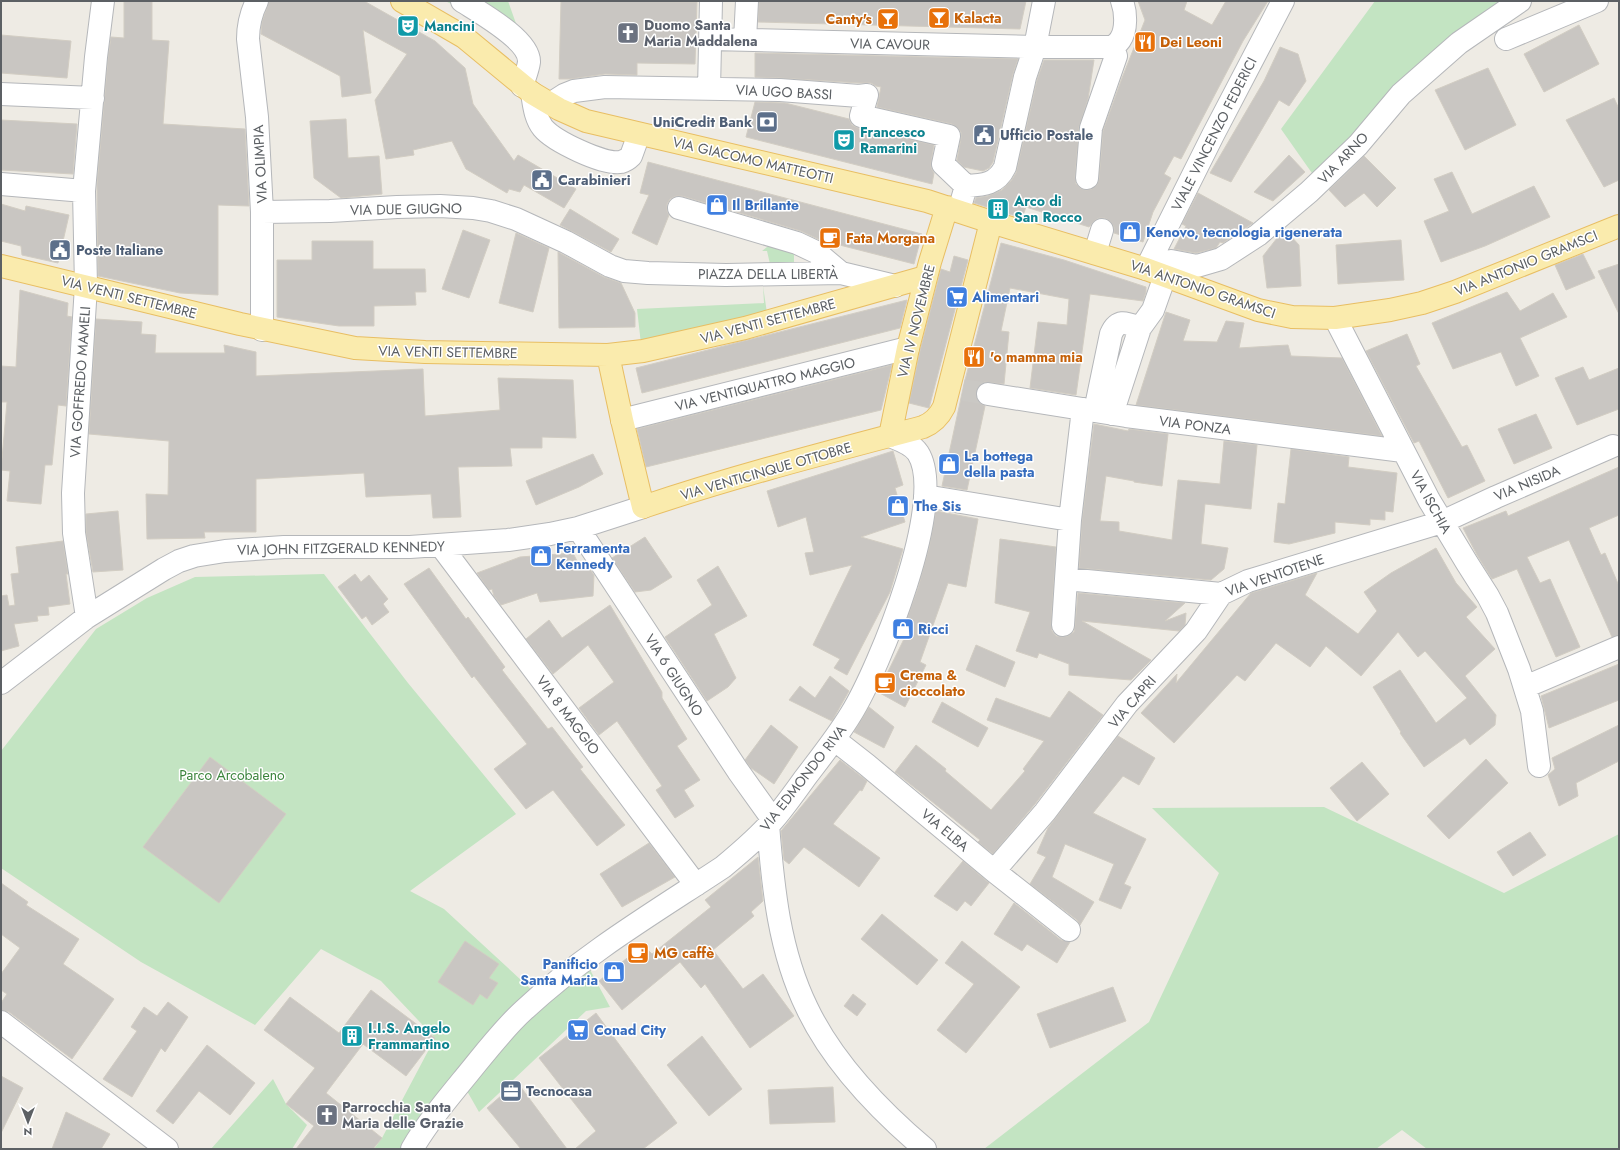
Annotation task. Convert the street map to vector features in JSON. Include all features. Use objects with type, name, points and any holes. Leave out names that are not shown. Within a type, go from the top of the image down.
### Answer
[{"type":"main road","name":"VIA GIACOMO MATTEOTTI","points":[[402,1],[464,38],[535,95],[568,114],[586,121],[906,195],[953,209]]},
{"type":"main road","name":"VIA ANTONIO GRAMSCI","points":[[953,209],[1156,272],[1267,312],[1298,317],[1335,318],[1390,310],[1422,303],[1455,292],[1619,226]]},
{"type":"main road","name":"VIA IV NOVEMBRE","points":[[890,436],[908,348],[925,278],[953,209]]},
{"type":"main road","name":"VIA VENTICINQUE OTTOBRE","points":[[643,507],[748,474],[923,427],[934,422],[956,389],[991,222]]},
{"type":"main road","name":"VIA VENTI SETTEMBRE","points":[[1,266],[262,330],[329,344],[373,350],[425,352],[608,355],[635,353],[766,323],[895,286]]},
{"type":"main road","name":"PIAZZA DELLA LIBERTÀ","points":[[895,286],[925,278]]},
{"type":"main road","points":[[608,355],[643,507]]},
{"type":"street","name":"VIA GOFFREDO MAMELI","points":[[87,617],[76,545],[73,514],[73,493],[86,286],[84,191],[96,56],[103,1]]},
{"type":"street","name":"VIA OLIMPIA","points":[[256,1],[251,14],[248,39],[257,117],[262,212],[262,330]]},
{"type":"street","points":[[462,1],[508,30],[523,47],[529,61],[535,95],[536,116],[542,127],[558,140],[583,152],[613,162],[621,162],[631,156],[639,134]]},
{"type":"street","points":[[709,89],[711,1]]},
{"type":"street","points":[[745,40],[747,1]]},
{"type":"street","points":[[953,209],[966,186],[991,183],[1003,172],[1025,77],[1035,47],[1044,1]]},
{"type":"street","points":[[1087,178],[1091,128],[1116,56],[1113,47],[1121,39],[1125,24],[1125,10],[1122,1]]},
{"type":"street","name":"VIALE VINCENZO FEDERICI","points":[[1097,411],[1140,328],[1153,310],[1156,272],[1224,114],[1283,1]]},
{"type":"street","name":"VIA ARNO","points":[[1156,272],[1171,261],[1197,266],[1221,259],[1258,235],[1309,192],[1358,145],[1401,94],[1458,43],[1520,1]]},
{"type":"street","points":[[1506,39],[1597,1]]},
{"type":"street","name":"VIA CAVOUR","points":[[711,39],[1035,47],[1113,47]]},
{"type":"street","name":"VIA UGO BASSI","points":[[535,95],[569,93],[589,88],[780,90],[859,96],[867,95],[861,116],[949,136],[943,164],[966,186]]},
{"type":"street","points":[[1,94],[93,98]]},
{"type":"street","points":[[1,184],[84,191]]},
{"type":"street","name":"VIA DUE GIUGNO","points":[[262,212],[330,211],[397,206],[473,208],[491,211],[516,219],[610,266]]},
{"type":"street","points":[[679,208],[797,243],[816,252],[841,273]]},
{"type":"street","points":[[1095,253],[1102,230]]},
{"type":"street","name":"PIAZZA DELLA LIBERTÀ","points":[[610,266],[624,271],[648,273],[748,275],[841,273],[895,286]]},
{"type":"street","name":"VIA ISCHIA","points":[[1335,318],[1403,451],[1442,522],[1493,605],[1519,669],[1532,711],[1539,766]]},
{"type":"street","name":"VIA VENTIQUATTRO MAGGIO","points":[[622,420],[908,348]]},
{"type":"street","name":"VIA PONZA","points":[[988,394],[1097,411],[1403,451]]},
{"type":"street","points":[[1063,625],[1070,520],[1097,411]]},
{"type":"street","name":"VIA EDMONDO RIVA","points":[[412,1149],[431,1120],[498,1037],[524,1010],[574,968],[597,951],[696,885],[733,858],[770,822],[834,740],[865,689],[888,637],[903,596],[917,546],[925,496],[923,468],[919,454],[911,446],[890,436]]},
{"type":"street","name":"VIA NISIDA","points":[[1442,522],[1613,446]]},
{"type":"street","points":[[925,496],[1070,520]]},
{"type":"street","name":"VIA JOHN FITZGERALD KENNEDY","points":[[1,683],[87,617],[168,567],[179,561],[200,555],[238,550],[284,547],[396,548],[441,546],[508,540],[578,528],[643,507]]},
{"type":"street","name":"VIA VENTOTENE","points":[[1066,579],[1221,594],[1248,581],[1442,522]]},
{"type":"street","name":"VIA 6 GIUGNO","points":[[578,528],[770,822]]},
{"type":"street","name":"VIA 8 MAGGIO","points":[[441,546],[696,885]]},
{"type":"street","name":"VIA CAPRI","points":[[994,872],[1045,812],[1127,704],[1196,632],[1221,594]]},
{"type":"street","points":[[1524,687],[1619,647]]},
{"type":"street","name":"VIA ELBA","points":[[834,740],[867,764],[994,872],[1070,930]]},
{"type":"street","points":[[770,822],[773,878],[780,923],[792,968],[807,1008],[835,1056],[888,1114],[925,1149]]},
{"type":"street","points":[[1,1022],[167,1149]]},
{"type":"green space","points":[[445,1],[508,1],[519,32],[508,30]]},
{"type":"green space","points":[[1375,1],[1518,1],[1314,176],[1281,129]]},
{"type":"green space","points":[[772,243],[794,246],[794,262],[770,264],[767,251],[762,251]]},
{"type":"green space","points":[[763,286],[767,313],[641,344],[637,309],[764,303]]},
{"type":"green space","name":"Parco Arcobaleno","points":[[324,574],[408,683],[516,814],[410,891],[444,909],[534,992],[413,1149],[374,1149],[382,1138],[435,1038],[381,981],[321,949],[255,1025],[141,962],[1,868],[1,751],[96,629],[147,598],[195,577]]},
{"type":"green space","points":[[1324,807],[1504,893],[1619,834],[1619,1149],[1427,1149],[1402,1130],[1376,1149],[984,1149],[1149,1022],[1219,873],[1152,808]]},
{"type":"green space","points":[[588,966],[610,1007],[586,1011],[479,1112],[467,1091],[524,1017]]},
{"type":"green space","points":[[273,1079],[286,1104],[307,1125],[292,1149],[211,1149]]},
{"type":"building","points":[[124,1],[152,1],[152,40],[169,41],[163,124],[245,129],[249,206],[218,205],[218,295],[180,293],[98,276],[97,184],[108,58],[111,37],[124,38]]},
{"type":"building","points":[[269,1],[364,1],[435,41],[465,68],[473,104],[514,161],[518,155],[576,189],[564,208],[524,185],[520,192],[509,189],[507,193],[466,169],[452,141],[413,150],[414,155],[386,159],[375,100],[407,54],[363,30],[371,93],[342,97],[340,76],[261,34],[262,22]]},
{"type":"building","name":"Duomo Santa Maria Maddalena","points":[[561,1],[697,2],[695,64],[637,63],[637,75],[605,74],[559,79]]},
{"type":"building","points":[[759,1],[1026,1],[1020,29],[758,22]]},
{"type":"building","points":[[1138,1],[1187,1],[1184,10],[1212,25],[1226,1],[1268,1],[1243,41],[1181,159],[1174,156],[1164,174],[1171,178],[1153,212],[1143,242],[1114,233],[1114,227],[1111,222],[1105,218],[1099,218],[1089,227],[1026,207],[1022,218],[974,203],[976,198],[988,196],[1002,190],[1011,181],[1016,173],[1037,80],[1044,60],[1094,60],[1088,99],[1079,127],[1075,177],[1076,184],[1080,188],[1086,190],[1092,189],[1097,185],[1099,179],[1103,131],[1145,20]]},
{"type":"building","points":[[1579,25],[1599,64],[1544,92],[1524,54]]},
{"type":"building","points":[[1,35],[71,41],[67,78],[1,73]]},
{"type":"building","points":[[1280,47],[1298,54],[1306,81],[1289,106],[1279,100],[1231,182],[1210,173],[1264,81]]},
{"type":"building","points":[[755,53],[1018,59],[1013,74],[993,162],[989,168],[983,171],[964,167],[957,160],[961,132],[957,127],[952,124],[877,107],[881,87],[871,83],[755,77]]},
{"type":"building","points":[[1488,68],[1516,125],[1465,150],[1435,90]]},
{"type":"building","points":[[1614,98],[1619,109],[1619,180],[1604,187],[1566,120]]},
{"type":"building","name":"Francesco Ramarini","points":[[755,102],[785,103],[849,119],[852,125],[858,128],[934,145],[931,162],[931,168],[934,173],[932,184],[746,137]]},
{"type":"building","points":[[346,119],[348,158],[379,156],[382,194],[341,198],[314,178],[310,121]]},
{"type":"building","points":[[1,120],[77,124],[73,174],[1,170]]},
{"type":"building","points":[[1289,155],[1305,172],[1273,201],[1254,192]]},
{"type":"building","points":[[1364,156],[1396,188],[1377,207],[1364,193],[1345,207],[1329,190]]},
{"type":"building","points":[[648,162],[922,234],[914,264],[820,240],[801,231],[682,196],[676,196],[670,199],[667,204],[667,211],[669,215],[657,245],[632,233],[649,195],[640,193]]},
{"type":"building","points":[[1452,172],[1472,214],[1534,186],[1550,217],[1485,246],[1441,262],[1424,221],[1449,211],[1434,179]]},
{"type":"building","points":[[1198,193],[1253,223],[1223,243],[1220,242],[1216,248],[1196,253],[1174,249],[1186,226],[1182,224]]},
{"type":"building","points":[[1,204],[25,211],[26,206],[69,215],[58,263],[22,255],[21,246],[1,241]]},
{"type":"building","points":[[570,209],[619,239],[611,252],[560,225]]},
{"type":"building","points":[[463,230],[490,240],[469,298],[442,289]]},
{"type":"building","points":[[516,233],[549,248],[533,312],[499,303]]},
{"type":"building","points":[[1281,233],[1288,233],[1299,245],[1301,286],[1267,288],[1263,256]]},
{"type":"building","points":[[1401,240],[1404,280],[1338,284],[1336,245]]},
{"type":"building","points":[[312,241],[373,241],[373,269],[425,269],[426,292],[415,292],[416,305],[374,306],[374,326],[339,326],[277,317],[277,260],[312,260]]},
{"type":"building","points":[[1001,243],[1064,260],[1146,287],[1146,292],[1143,301],[1090,294],[1076,395],[1030,388],[1038,322],[1067,325],[1069,299],[1010,288],[1001,331],[1009,332],[1004,384],[984,382],[979,386],[976,392],[977,399],[985,406],[967,490],[942,486],[964,384]]},
{"type":"building","points":[[558,252],[604,277],[621,283],[635,313],[635,327],[559,328]]},
{"type":"building","points":[[1583,254],[1595,278],[1566,290],[1555,265]]},
{"type":"building","points":[[954,256],[968,260],[929,408],[909,403],[920,351],[941,269],[950,272]]},
{"type":"building","points":[[1619,264],[1619,314],[1598,271]]},
{"type":"building","points":[[20,290],[68,303],[67,316],[72,317],[66,406],[58,405],[52,465],[45,465],[41,504],[7,501],[10,471],[1,470],[7,402],[1,402],[1,366],[16,367]]},
{"type":"building","points":[[1507,292],[1520,311],[1553,293],[1567,317],[1520,338],[1539,376],[1516,386],[1501,352],[1453,369],[1432,323]]},
{"type":"building","points":[[907,300],[900,328],[642,393],[636,368]]},
{"type":"building","points":[[1166,312],[1190,320],[1183,341],[1217,342],[1226,321],[1244,323],[1239,348],[1288,345],[1291,356],[1342,358],[1382,436],[1136,405]]},
{"type":"building","points":[[96,319],[142,322],[141,334],[156,335],[155,353],[225,353],[224,345],[256,352],[256,376],[423,369],[425,416],[500,410],[498,378],[573,380],[576,438],[542,437],[542,448],[510,448],[512,466],[458,467],[461,517],[433,518],[431,494],[366,497],[364,473],[256,479],[256,532],[204,532],[205,538],[147,539],[146,494],[168,495],[169,441],[89,434]]},
{"type":"building","points":[[1407,334],[1420,364],[1416,366],[1462,447],[1467,445],[1485,481],[1448,498],[1419,441],[1414,443],[1366,351]]},
{"type":"building","points":[[892,365],[881,410],[646,467],[637,429]]},
{"type":"building","points":[[1583,367],[1589,380],[1619,368],[1619,409],[1577,425],[1555,378]]},
{"type":"building","points":[[1536,414],[1552,448],[1514,464],[1498,429]]},
{"type":"building","points":[[1094,424],[1128,431],[1129,429],[1168,434],[1162,486],[1106,476],[1100,521],[1119,522],[1119,531],[1172,540],[1178,480],[1220,484],[1224,441],[1257,445],[1251,509],[1205,504],[1201,544],[1228,548],[1224,569],[1211,580],[1079,568],[1082,521]]},
{"type":"building","points":[[1291,449],[1349,457],[1348,467],[1397,473],[1393,512],[1385,511],[1385,520],[1370,519],[1370,525],[1335,522],[1335,533],[1289,544],[1274,542],[1278,503],[1285,504]]},
{"type":"building","points":[[893,451],[903,485],[895,488],[905,522],[861,537],[903,549],[890,592],[847,675],[834,668],[840,659],[813,645],[852,565],[810,575],[805,553],[814,552],[806,517],[778,527],[767,491]]},
{"type":"building","points":[[593,454],[603,474],[579,487],[536,505],[526,481]]},
{"type":"building","points":[[1619,467],[1619,515],[1589,528],[1601,555],[1605,553],[1619,586],[1619,635],[1612,637],[1569,540],[1527,557],[1540,583],[1550,579],[1580,647],[1556,657],[1517,569],[1492,579],[1463,528],[1506,511],[1508,516]]},
{"type":"building","points":[[118,511],[123,570],[93,572],[86,532],[86,514]]},
{"type":"building","points":[[936,511],[978,519],[966,587],[948,583],[920,662],[926,665],[905,707],[878,692],[904,639],[900,638],[918,588],[929,548]]},
{"type":"building","points":[[645,537],[672,577],[651,590],[635,592],[612,558]]},
{"type":"building","points":[[1000,539],[1056,547],[1051,624],[1052,631],[1056,636],[1068,636],[1074,632],[1078,593],[1185,603],[1165,621],[1186,613],[1185,625],[1179,631],[1082,621],[1151,660],[1131,680],[1069,675],[1069,664],[1039,653],[1037,658],[1016,651],[1030,612],[995,603]]},
{"type":"building","points":[[63,541],[68,574],[66,574],[70,604],[48,607],[49,615],[37,616],[38,621],[14,624],[19,646],[1,651],[1,596],[7,595],[9,606],[15,605],[11,574],[19,573],[16,547]]},
{"type":"building","points":[[1436,548],[1456,583],[1477,607],[1466,617],[1495,649],[1465,676],[1496,715],[1495,725],[1470,745],[1465,738],[1424,767],[1400,733],[1401,732],[1373,687],[1400,670],[1436,723],[1467,698],[1425,651],[1418,657],[1398,632],[1361,676],[1326,646],[1310,667],[1276,643],[1245,681],[1237,675],[1174,743],[1141,713],[1177,674],[1176,683],[1251,593],[1317,573],[1305,595],[1358,634],[1377,611],[1364,592],[1391,573]]},
{"type":"building","points":[[573,553],[581,569],[589,568],[594,575],[593,596],[540,602],[537,593],[501,605],[494,596],[492,589],[489,590],[477,573],[520,557]]},
{"type":"building","points":[[718,566],[747,616],[714,634],[736,678],[728,687],[707,701],[665,637],[712,605],[697,580]]},
{"type":"building","points":[[429,568],[466,619],[468,617],[505,667],[502,670],[548,729],[552,727],[583,767],[580,769],[625,825],[597,846],[553,790],[526,809],[494,769],[527,744],[474,676],[472,678],[404,584]]},
{"type":"building","points":[[355,574],[361,582],[369,575],[388,599],[383,604],[389,612],[372,625],[366,616],[362,619],[338,587]]},
{"type":"building","points":[[610,605],[662,692],[662,698],[687,739],[677,746],[700,780],[684,790],[694,806],[675,818],[656,790],[662,786],[617,721],[599,735],[579,708],[614,682],[588,645],[553,674],[526,639],[549,620],[562,638]]},
{"type":"building","points":[[976,645],[1015,662],[1005,687],[966,670]]},
{"type":"building","points":[[1619,664],[1619,700],[1549,728],[1541,696]]},
{"type":"building","points":[[830,676],[849,691],[832,721],[789,700],[800,686],[815,698]]},
{"type":"building","points":[[1069,691],[1103,715],[1035,804],[993,854],[978,842],[980,840],[895,772],[916,745],[946,769],[945,771],[991,810],[1025,771],[1023,769],[1044,741],[987,720],[996,698],[1050,718]]},
{"type":"building","points":[[942,702],[988,728],[978,747],[932,722]]},
{"type":"building","points":[[869,707],[894,727],[884,748],[854,732]]},
{"type":"building","points":[[771,725],[798,747],[774,784],[751,768],[745,760]]},
{"type":"building","points":[[1619,725],[1619,761],[1576,783],[1578,796],[1559,806],[1548,775],[1555,769],[1552,758]]},
{"type":"building","points":[[1118,736],[1155,758],[1139,785],[1123,776],[1093,813],[1146,839],[1124,884],[1131,887],[1121,909],[1099,900],[1114,864],[1065,844],[1052,877],[1094,902],[1080,925],[1077,920],[1030,884],[1046,857],[1037,853],[1048,828]]},
{"type":"building","points":[[210,757],[286,814],[219,903],[143,847]]},
{"type":"building","points":[[1486,759],[1508,783],[1449,839],[1427,816]]},
{"type":"building","points":[[840,760],[867,781],[862,791],[860,790],[833,824],[880,858],[859,887],[804,847],[789,864],[784,860],[781,831]]},
{"type":"building","points":[[1362,762],[1389,794],[1357,821],[1330,788]]},
{"type":"building","points":[[1530,832],[1546,855],[1513,876],[1497,852]]},
{"type":"building","points":[[649,843],[675,877],[622,907],[600,874]]},
{"type":"building","points":[[758,857],[763,901],[751,912],[754,916],[713,950],[743,989],[763,974],[794,1016],[750,1048],[705,984],[701,988],[680,962],[622,1010],[599,981],[643,945],[652,954],[711,907],[705,900]]},
{"type":"building","points":[[963,861],[989,883],[971,906],[965,901],[957,911],[934,896]]},
{"type":"building","points":[[1,883],[28,902],[26,905],[79,939],[63,964],[114,999],[72,1059],[9,1012],[1,1010],[1,1003],[7,994],[1,990],[1,974],[20,948],[1,934]]},
{"type":"building","points":[[1014,903],[1061,940],[1070,942],[1057,963],[1027,944],[1022,951],[994,934]]},
{"type":"building","points":[[882,914],[938,960],[917,985],[861,939]]},
{"type":"building","points":[[465,941],[499,964],[489,978],[498,983],[487,999],[480,994],[473,1005],[438,982]]},
{"type":"building","points":[[962,941],[1020,987],[966,1053],[937,1030],[974,984],[945,963]]},
{"type":"building","points":[[1113,987],[1126,1021],[1050,1048],[1037,1014]]},
{"type":"building","name":"I.I.S. Angelo Frammartino","points":[[371,990],[435,1038],[406,1076],[363,1044],[326,1093],[382,1138],[373,1149],[296,1149],[314,1126],[286,1104],[315,1068],[264,1030],[290,997],[339,1033]]},
{"type":"building","points":[[853,994],[866,1004],[857,1016],[844,1006]]},
{"type":"building","points":[[168,1002],[188,1017],[165,1052],[161,1048],[132,1097],[103,1079],[137,1031],[131,1027],[144,1007],[157,1016]]},
{"type":"building","points":[[596,1013],[677,1123],[643,1149],[575,1149],[596,1131],[539,1058]]},
{"type":"building","points":[[702,1036],[742,1089],[709,1116],[667,1065]]},
{"type":"building","points":[[207,1045],[255,1083],[230,1115],[199,1091],[173,1124],[156,1111]]},
{"type":"building","points":[[1,1076],[23,1088],[1,1133]]},
{"type":"building","points":[[517,1082],[567,1149],[521,1149],[487,1108]]},
{"type":"building","points":[[833,1087],[835,1122],[770,1124],[768,1090]]},
{"type":"building","points":[[66,1112],[110,1134],[101,1149],[52,1149]]},
{"type":"tunnel","points":[[963,390],[988,394]]},
{"type":"place","name":"Kalacta","points":[[939,18]]},
{"type":"place","name":"Canty's","points":[[888,19]]},
{"type":"place","name":"Mancini","points":[[408,26]]},
{"type":"place","name":"Duomo Santa Maria Maddalena","points":[[628,33]]},
{"type":"place","name":"Dei Leoni","points":[[1145,42]]},
{"type":"place","name":"UniCredit Bank","points":[[767,122]]},
{"type":"place","name":"Ufficio Postale","points":[[984,135]]},
{"type":"place","name":"Francesco Ramarini","points":[[844,140]]},
{"type":"place","name":"Carabinieri","points":[[542,180]]},
{"type":"place","name":"Il Brillante","points":[[717,205]]},
{"type":"place","name":"Arco di San Rocco","points":[[998,209]]},
{"type":"place","name":"Kenovo, tecnologia rigenerata","points":[[1130,232]]},
{"type":"place","name":"Fata Morgana","points":[[830,238]]},
{"type":"place","name":"Poste Italiane","points":[[60,250]]},
{"type":"place","name":"Alimentari","points":[[957,297]]},
{"type":"place","name":"'o mamma mia","points":[[974,357]]},
{"type":"place","name":"La bottega della pasta","points":[[949,464]]},
{"type":"place","name":"The Sis","points":[[898,506]]},
{"type":"place","name":"Ferramenta Kennedy","points":[[541,556]]},
{"type":"place","name":"Ricci","points":[[903,629]]},
{"type":"place","name":"Crema & cioccolato","points":[[885,683]]},
{"type":"place","name":"MG caffè","points":[[638,953]]},
{"type":"place","name":"Panificio Santa Maria","points":[[614,972]]},
{"type":"place","name":"Conad City","points":[[578,1030]]},
{"type":"place","name":"I.I.S. Angelo Frammartino","points":[[352,1036]]},
{"type":"place","name":"Tecnocasa","points":[[511,1091]]},
{"type":"place","name":"Parrocchia Santa Maria delle Grazie","points":[[327,1115]]}]
